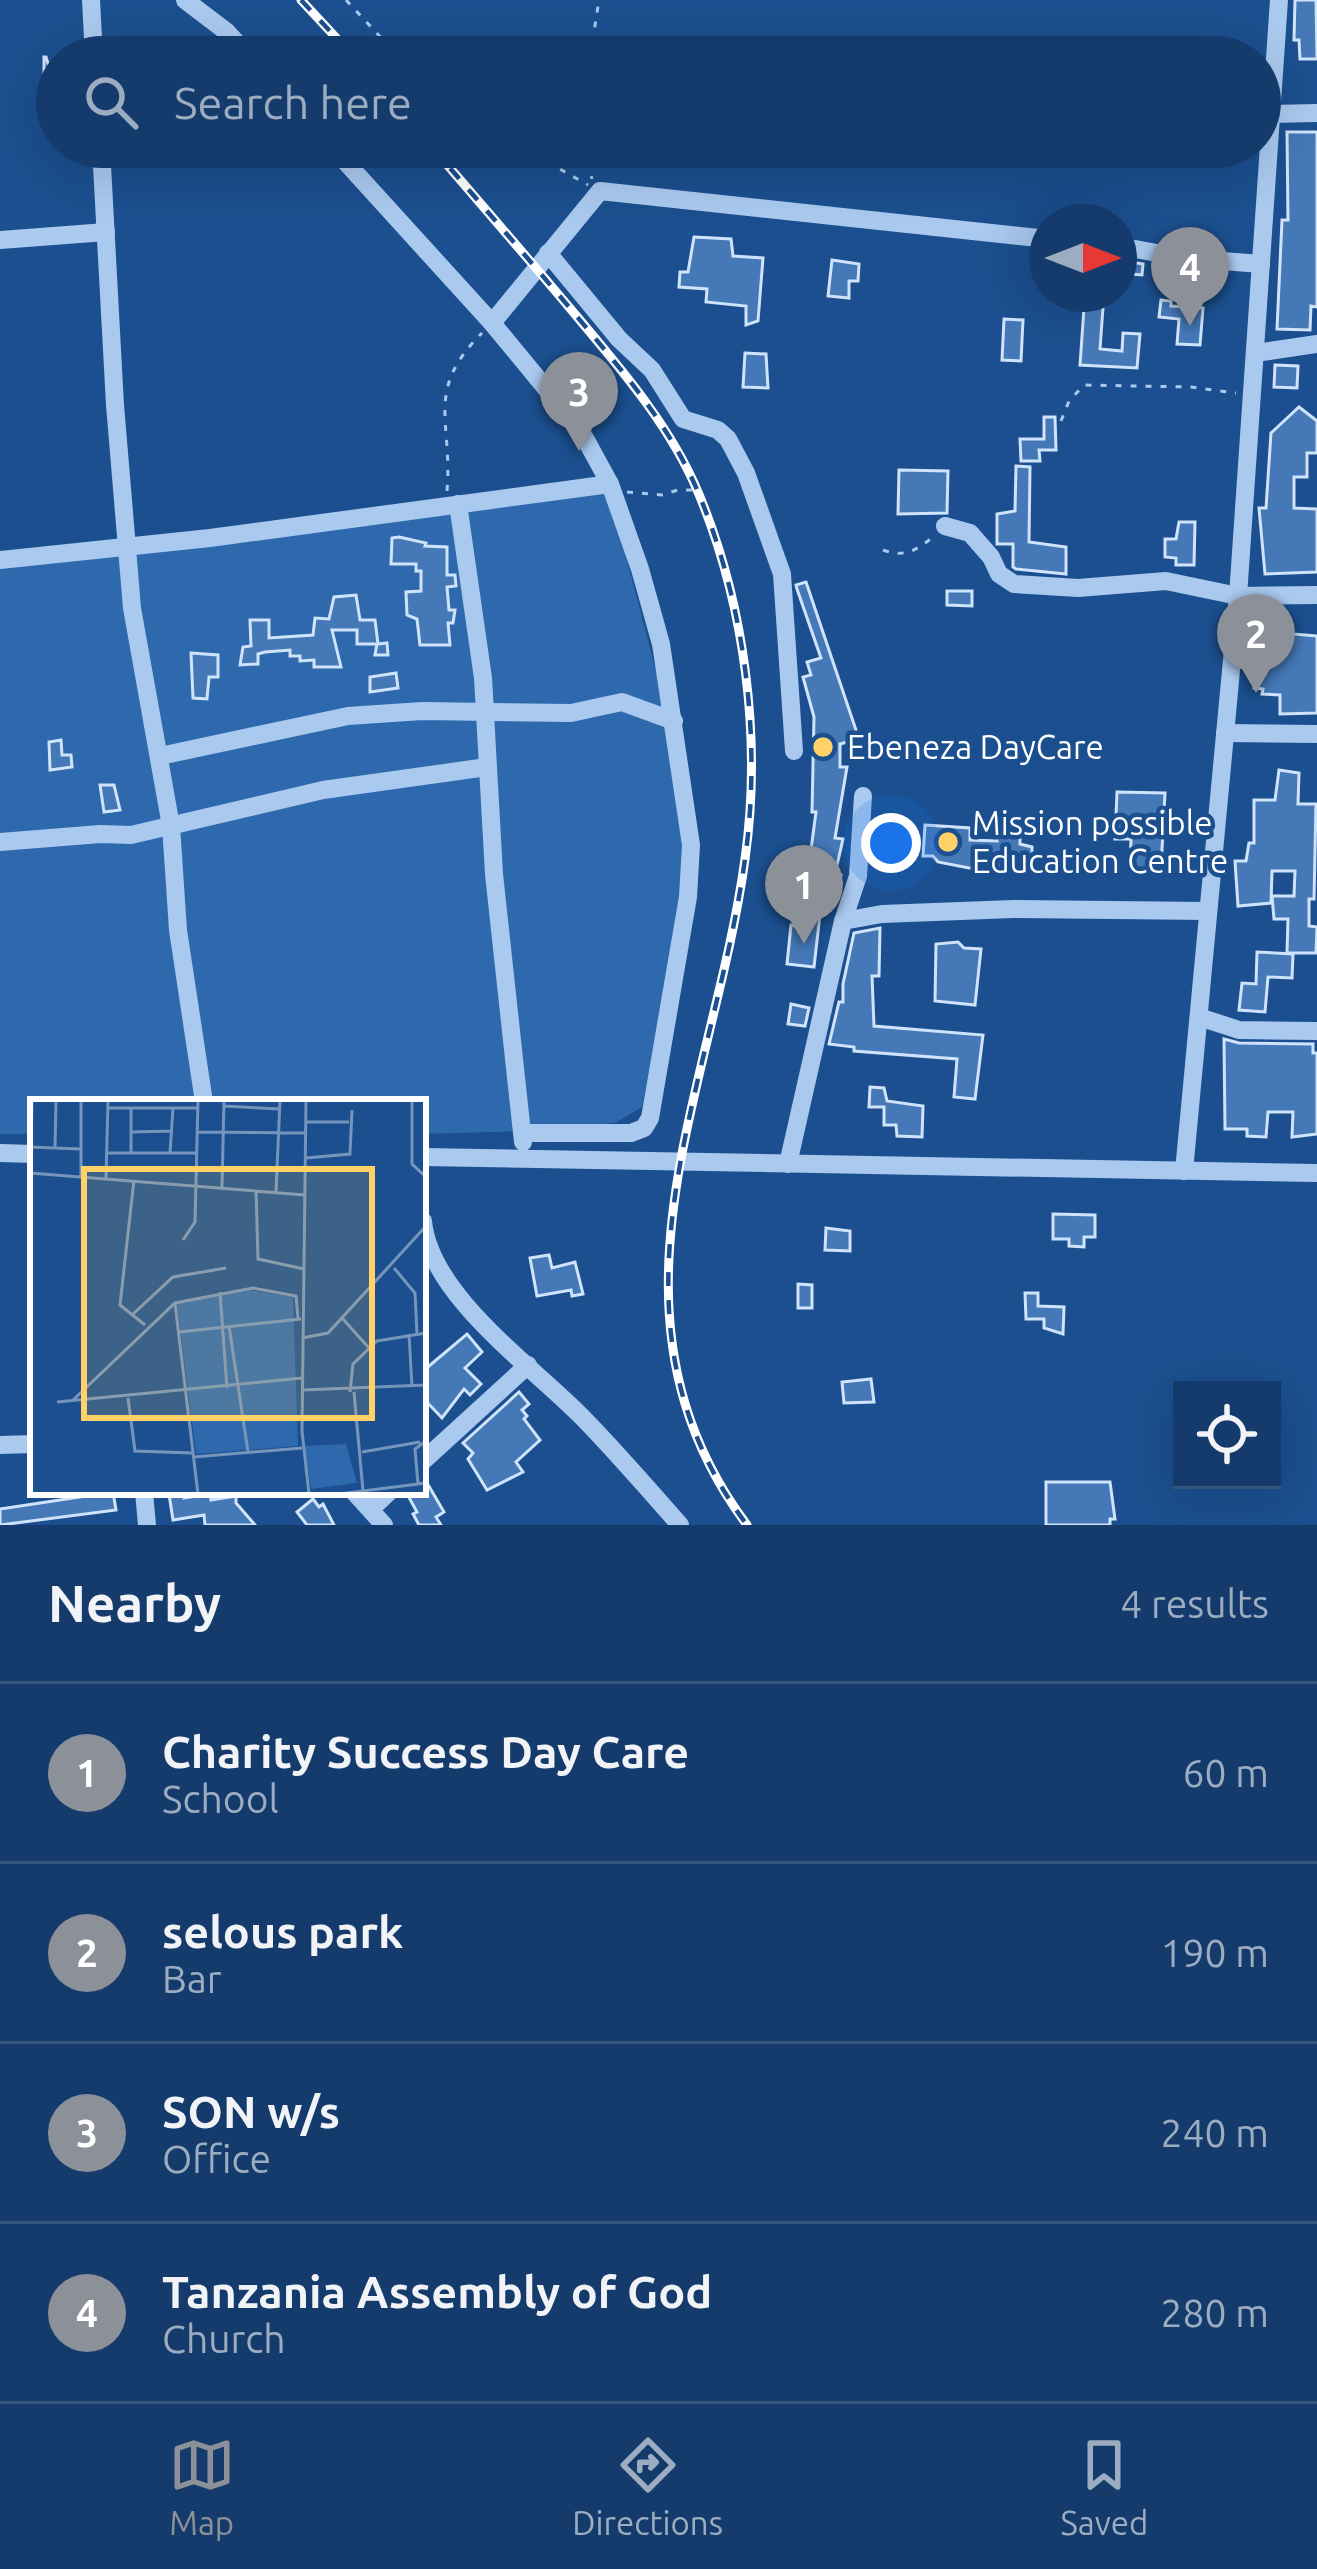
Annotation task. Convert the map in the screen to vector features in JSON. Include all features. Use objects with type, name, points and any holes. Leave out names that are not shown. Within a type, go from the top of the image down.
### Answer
[{"type":"street","points":[[91,0],[93,36]]},
{"type":"street","points":[[185,0],[231,36]]},
{"type":"street","points":[[1276,36],[1279,0]]},
{"type":"street","points":[[1281,114],[1317,113]]},
{"type":"street","points":[[102,168],[126,548],[138,654],[171,826],[178,930],[204,1099]]},
{"type":"street","points":[[351,168],[492,323],[581,431],[610,484],[651,603],[674,721],[689,832],[690,881],[650,1118],[644,1128],[631,1133],[523,1133]]},
{"type":"street","points":[[1184,1171],[1238,596],[1267,168]]},
{"type":"street","points":[[492,323],[600,190],[1029,236]]},
{"type":"street","points":[[0,240],[106,232]]},
{"type":"street","points":[[1137,249],[1261,264]]},
{"type":"street","points":[[548,253],[619,340],[652,370],[683,419],[718,430],[746,472],[782,574],[794,751]]},
{"type":"street","points":[[1255,353],[1317,344]]},
{"type":"street","points":[[0,560],[126,548],[610,484]]},
{"type":"street","points":[[449,506],[481,652],[499,923],[524,1159]]},
{"type":"street","points":[[945,526],[970,533],[992,556],[999,574],[1014,584],[1078,588],[1166,581],[1238,596],[1317,595]]},
{"type":"street","points":[[160,756],[348,716],[571,713],[622,702],[674,721]]},
{"type":"street","points":[[1225,733],[1317,734]]},
{"type":"street","points":[[0,842],[130,835],[323,790],[487,767]]},
{"type":"street","points":[[788,1164],[843,921],[858,876],[863,796]]},
{"type":"street","points":[[858,876],[867,898],[882,914]]},
{"type":"street","points":[[843,921],[882,914],[1013,909],[1208,911]]},
{"type":"street","points":[[1199,1017],[1239,1030],[1317,1031]]},
{"type":"street","points":[[426,1157],[1317,1173]]},
{"type":"street","points":[[426,1235],[432,1262],[452,1291],[585,1420],[680,1525]]},
{"type":"street","points":[[426,1458],[528,1365]]},
{"type":"street","points":[[0,1445],[30,1444]]},
{"type":"street","points":[[143,1495],[147,1525]]},
{"type":"street","points":[[358,1495],[384,1525]]},
{"type":"street","points":[[371,1509],[386,1495]]},
{"type":"path","points":[[346,0],[379,36]]},
{"type":"path","points":[[593,36],[599,0]]},
{"type":"path","points":[[554,168],[600,190]]},
{"type":"path","points":[[588,168],[600,190]]},
{"type":"path","points":[[449,506],[445,386],[455,362],[492,323]]},
{"type":"path","points":[[1061,421],[1069,401],[1084,385],[1190,387],[1252,395]]},
{"type":"path","points":[[610,484],[626,493],[697,490]]},
{"type":"path","points":[[883,550],[892,554],[916,551],[945,526]]},
{"type":"shaded area","points":[[609,491],[658,679],[685,842],[678,921],[642,1107],[617,1122],[560,1130],[426,1134],[426,1099],[30,1099],[30,1134],[0,1134],[0,561]]},
{"type":"building","points":[[1295,0],[1316,0],[1317,59],[1300,59],[1299,40],[1294,40]]},
{"type":"building","points":[[1287,132],[1317,132],[1317,307],[1311,306],[1310,330],[1277,329],[1282,220],[1288,220]]},
{"type":"building","points":[[694,237],[731,239],[733,256],[763,258],[758,321],[746,325],[746,306],[706,302],[707,289],[679,287],[680,272],[688,272]]},
{"type":"building","points":[[832,260],[859,264],[858,281],[849,281],[849,298],[828,296]]},
{"type":"building","points":[[1161,300],[1171,301],[1171,306],[1203,308],[1200,345],[1177,344],[1179,319],[1159,317]]},
{"type":"building","points":[[1084,312],[1103,312],[1100,349],[1122,351],[1123,333],[1140,334],[1137,368],[1080,365]]},
{"type":"building","points":[[1004,319],[1023,320],[1021,361],[1002,360]]},
{"type":"building","points":[[745,353],[766,354],[768,388],[743,387]]},
{"type":"building","points":[[1275,365],[1298,366],[1297,388],[1274,387]]},
{"type":"building","points":[[1299,407],[1317,421],[1317,453],[1307,453],[1307,477],[1294,477],[1294,508],[1317,509],[1317,572],[1265,574],[1259,508],[1266,508],[1271,433]]},
{"type":"building","points":[[1044,417],[1055,417],[1056,450],[1039,450],[1040,461],[1021,461],[1020,439],[1044,439]]},
{"type":"building","points":[[1016,466],[1030,467],[1029,542],[1066,547],[1066,574],[1016,569],[1013,544],[997,544],[997,514],[1015,511]]},
{"type":"building","points":[[899,470],[948,471],[947,513],[898,514]]},
{"type":"building","points":[[1179,522],[1195,522],[1194,565],[1176,565],[1176,558],[1165,557],[1165,539],[1176,539]]},
{"type":"building","points":[[392,538],[447,547],[447,575],[455,575],[456,586],[447,587],[449,610],[455,610],[453,623],[448,623],[450,645],[420,645],[417,619],[407,615],[406,592],[421,591],[421,571],[416,571],[416,564],[391,564]]},
{"type":"building","points":[[806,582],[859,739],[840,744],[840,767],[847,767],[835,838],[843,839],[835,874],[841,875],[836,899],[822,897],[814,967],[787,964],[816,812],[812,812],[814,717],[803,677],[811,675],[807,662],[821,658],[796,585]]},
{"type":"building","points":[[947,591],[972,591],[972,606],[947,605]]},
{"type":"building","points":[[356,595],[360,620],[375,620],[378,644],[387,643],[388,655],[375,655],[377,644],[357,644],[357,630],[332,630],[341,667],[314,667],[314,660],[300,661],[300,656],[290,656],[290,650],[258,654],[258,664],[240,665],[243,647],[251,646],[250,620],[269,620],[269,638],[313,635],[315,618],[329,619],[334,597]]},
{"type":"building","points":[[1265,621],[1282,623],[1281,633],[1317,636],[1317,713],[1280,714],[1280,695],[1262,694],[1263,689],[1254,688]]},
{"type":"building","points":[[191,653],[218,655],[218,677],[209,677],[207,699],[193,698]]},
{"type":"building","points":[[396,673],[398,688],[370,692],[370,677]]},
{"type":"building","points":[[61,740],[62,755],[71,755],[72,767],[50,770],[49,742]]},
{"type":"building","points":[[1279,770],[1299,773],[1298,804],[1316,804],[1309,926],[1317,927],[1316,953],[1287,953],[1288,919],[1274,919],[1272,896],[1294,896],[1295,871],[1272,871],[1271,903],[1238,906],[1235,861],[1246,861],[1249,843],[1254,843],[1254,800],[1275,800]]},
{"type":"building","points":[[100,785],[114,785],[120,810],[104,812]]},
{"type":"building","points":[[1117,792],[1165,793],[1161,868],[1147,867],[1147,871],[1130,866],[1131,839],[1115,839]]},
{"type":"building","points":[[925,825],[970,828],[970,840],[997,841],[997,831],[1020,828],[1020,844],[1032,847],[1032,865],[969,868],[938,862],[933,856],[923,856]]},
{"type":"building","points":[[880,928],[879,976],[872,976],[874,1026],[983,1035],[975,1099],[954,1097],[957,1059],[854,1051],[854,1047],[829,1044],[839,1002],[843,1002],[854,933]]},
{"type":"building","points":[[958,942],[964,948],[981,949],[975,1005],[935,1001],[936,944]]},
{"type":"building","points":[[1257,952],[1293,954],[1292,978],[1268,977],[1265,1012],[1239,1010],[1242,983],[1256,984]]},
{"type":"building","points":[[791,1004],[809,1008],[805,1026],[788,1024]]},
{"type":"building","points":[[1224,1039],[1313,1044],[1317,1134],[1292,1137],[1293,1112],[1268,1112],[1266,1137],[1247,1136],[1247,1129],[1225,1129]]},
{"type":"building","points":[[870,1087],[884,1088],[887,1101],[923,1106],[922,1137],[897,1136],[896,1125],[884,1125],[884,1107],[869,1107]]},
{"type":"building","points":[[1053,1214],[1095,1215],[1095,1237],[1084,1237],[1084,1247],[1069,1246],[1069,1239],[1053,1239]]},
{"type":"building","points":[[826,1228],[850,1231],[850,1251],[825,1250]]},
{"type":"building","points":[[549,1255],[552,1268],[575,1262],[583,1294],[572,1296],[571,1290],[537,1296],[530,1258]]},
{"type":"building","points":[[798,1284],[812,1285],[812,1308],[798,1308]]},
{"type":"building","points":[[1025,1293],[1038,1293],[1038,1306],[1064,1307],[1063,1334],[1044,1328],[1044,1319],[1026,1319]]},
{"type":"building","points":[[467,1334],[482,1352],[465,1368],[481,1384],[470,1395],[464,1389],[442,1418],[426,1401],[426,1368]]},
{"type":"building","points":[[871,1379],[874,1402],[844,1403],[842,1382]]},
{"type":"building","points":[[519,1392],[529,1404],[522,1410],[524,1419],[540,1440],[516,1462],[523,1472],[487,1490],[468,1459],[473,1453],[463,1443]]},
{"type":"building","points":[[426,1481],[444,1512],[436,1517],[441,1525],[419,1525],[413,1514],[417,1512],[408,1495],[426,1495]]},
{"type":"building","points":[[1046,1482],[1110,1482],[1115,1519],[1110,1519],[1110,1525],[1046,1525]]},
{"type":"building","points":[[114,1495],[116,1510],[0,1525],[0,1509]]},
{"type":"building","points":[[169,1495],[210,1495],[211,1500],[236,1496],[236,1503],[255,1525],[205,1525],[204,1515],[173,1520]]},
{"type":"building","points":[[313,1499],[319,1507],[323,1504],[334,1525],[307,1525],[297,1512]]},
{"type":"railway","points":[[301,0],[334,36]]},
{"type":"railway","points":[[450,168],[659,420],[698,492],[728,580],[750,720],[750,813],[730,944],[675,1198],[668,1281],[675,1363],[700,1445],[747,1525]]},
{"type":"place","name":"Tanzania Assembly of God","points":[[1190,326]]},
{"type":"place","name":"SON w/s","points":[[579,451]]},
{"type":"place","name":"selous park","points":[[1256,693]]},
{"type":"place","name":"Ebeneza DayCare","points":[[823,747]]},
{"type":"place","name":"Mission possible Education Centre","points":[[948,842]]},
{"type":"place","name":"Charity Success Day Care","points":[[804,944]]}]
